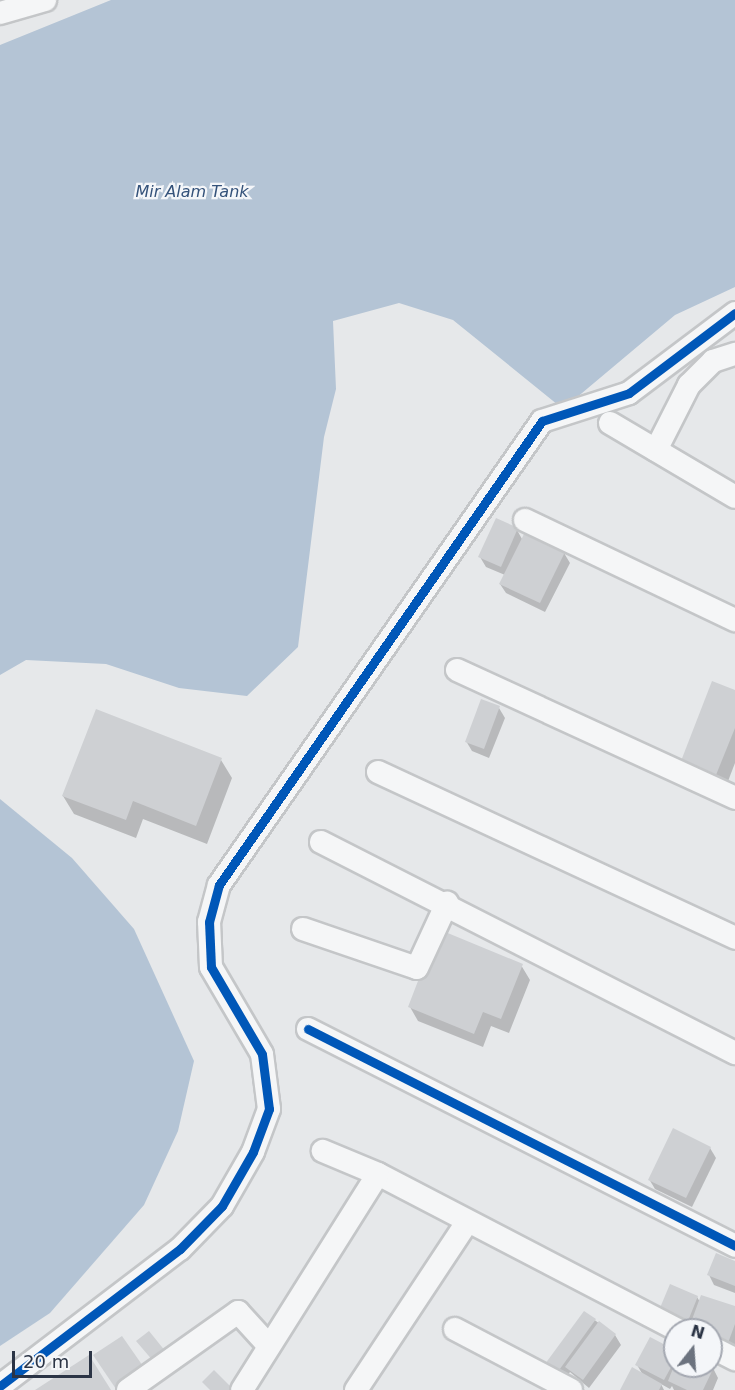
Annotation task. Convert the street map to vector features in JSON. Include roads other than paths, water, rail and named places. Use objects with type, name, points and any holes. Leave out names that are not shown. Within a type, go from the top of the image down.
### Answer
[{"type":"street","points":[[0,13],[45,0]]},
{"type":"street","points":[[0,1386],[180,1249],[222,1206],[253,1152],[269,1109],[262,1054],[211,966],[209,922],[219,885],[542,421],[629,393],[735,313]]},
{"type":"street","points":[[656,450],[689,385],[713,362],[735,354]]},
{"type":"street","points":[[610,423],[735,497]]},
{"type":"street","points":[[525,520],[735,620]]},
{"type":"street","points":[[457,670],[735,798]]},
{"type":"street","points":[[378,772],[735,938]]},
{"type":"street","points":[[321,842],[447,903],[735,1053]]},
{"type":"street","points":[[303,929],[417,968],[447,903]]},
{"type":"street","points":[[308,1029],[735,1246]]},
{"type":"street","points":[[322,1150],[378,1174],[663,1322]]},
{"type":"street","points":[[242,1390],[378,1174]]},
{"type":"street","points":[[356,1390],[467,1222]]},
{"type":"street","points":[[128,1390],[238,1312],[269,1346]]},
{"type":"street","points":[[455,1329],[571,1390]]},
{"type":"water","name":"Mir Alam Tank","points":[[111,0],[735,0],[735,287],[675,315],[563,409],[453,320],[399,303],[333,321],[336,389],[324,437],[298,647],[247,696],[179,688],[106,664],[26,660],[0,675],[0,45]]},
{"type":"water","points":[[0,799],[72,858],[134,929],[194,1061],[178,1131],[144,1205],[50,1313],[0,1346]]}]
